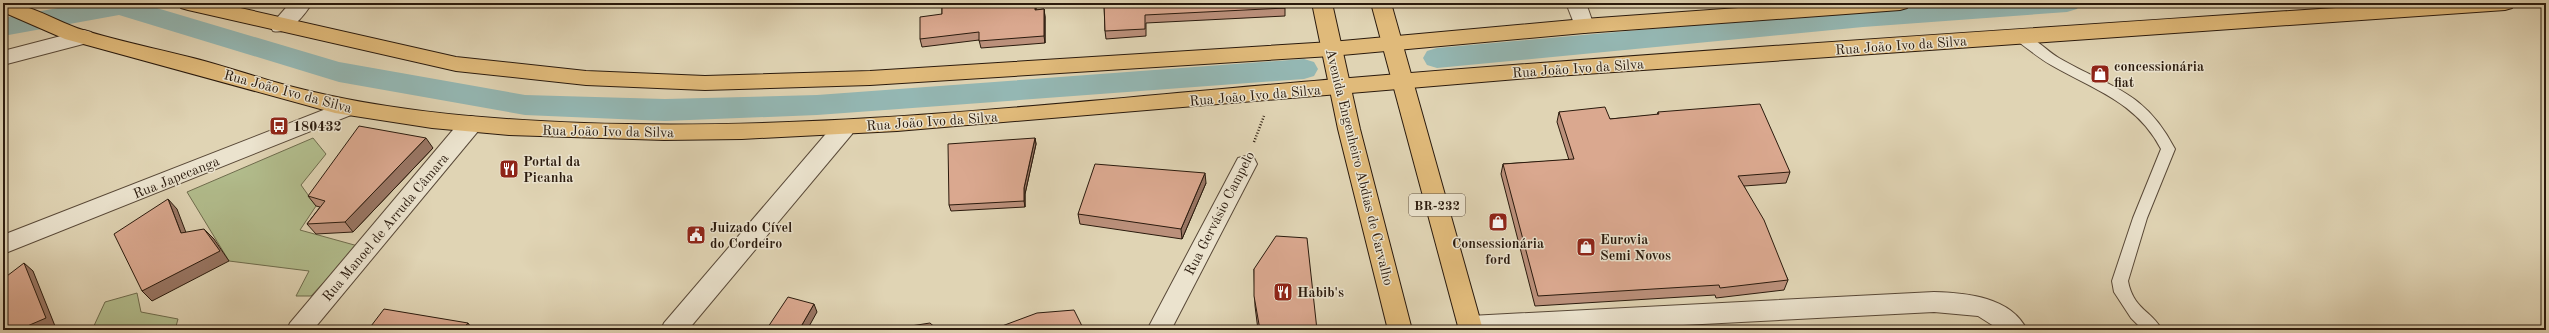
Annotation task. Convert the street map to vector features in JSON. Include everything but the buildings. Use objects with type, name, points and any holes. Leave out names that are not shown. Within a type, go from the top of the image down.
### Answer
[{"type":"main road","points":[[188,3],[280,26],[456,64],[586,78],[705,83],[870,78],[1331,49],[1584,26],[1750,8],[1900,3]]},
{"type":"main road","name":"Avenida Engenheiro Abdias de Carvalho","points":[[1322,3],[1340,87],[1400,330]]},
{"type":"main road","name":"BR-232","points":[[1381,3],[1401,81],[1471,328]]},
{"type":"main road","name":"Rua João Ivo da Silva","points":[[8,8],[84,37],[349,108],[471,124],[546,130],[643,133],[844,128],[1401,81],[2505,3]]},
{"type":"street","points":[[280,26],[302,3]]},
{"type":"street","points":[[1576,3],[1584,26]]},
{"type":"street","points":[[3,58],[84,37]]},
{"type":"street","name":"Rua Japecanga","points":[[3,245],[349,108]]},
{"type":"street","name":"Rua Manoel de Arruda Câmara","points":[[299,330],[471,124]]},
{"type":"street","points":[[673,330],[844,128]]},
{"type":"street","name":"Rua Gervásio Campelo","points":[[1159,330],[1246,164]]},
{"type":"street","points":[[1471,328],[1685,322],[1898,303],[1963,303],[1983,307],[1998,314],[2015,330]]},
{"type":"lane","points":[[2021,37],[2055,61],[2117,92],[2133,103],[2147,115],[2162,135],[2168,149],[2140,218],[2120,281],[2122,292],[2136,314],[2154,330]]},
{"type":"path","name":"Rua Gervásio Campelo","points":[[1246,164],[1272,93]]},
{"type":"green space","points":[[313,138],[326,154],[301,185],[316,206],[300,230],[358,246],[311,296],[296,296],[309,271],[229,261],[187,192]]},
{"type":"green space","points":[[137,293],[141,312],[178,319],[175,330],[92,330],[105,302]]},
{"type":"waterway","points":[[1437,58],[1863,18],[2067,3]]},
{"type":"waterway","points":[[3,27],[119,6],[339,72],[525,105],[665,110],[817,105],[1304,69]]},
{"type":"place","name":"concessionária fiat","points":[[2100,74]]},
{"type":"place","name":"180432","points":[[279,126]]},
{"type":"place","name":"Portal da Picanha","points":[[509,169]]},
{"type":"place","name":"Consessionária ford","points":[[1498,222]]},
{"type":"place","name":"Juizado Cível do Cordeiro","points":[[696,235]]},
{"type":"place","name":"Eurovia Semi Novos","points":[[1586,247]]},
{"type":"place","name":"Habib's","points":[[1283,292]]}]
